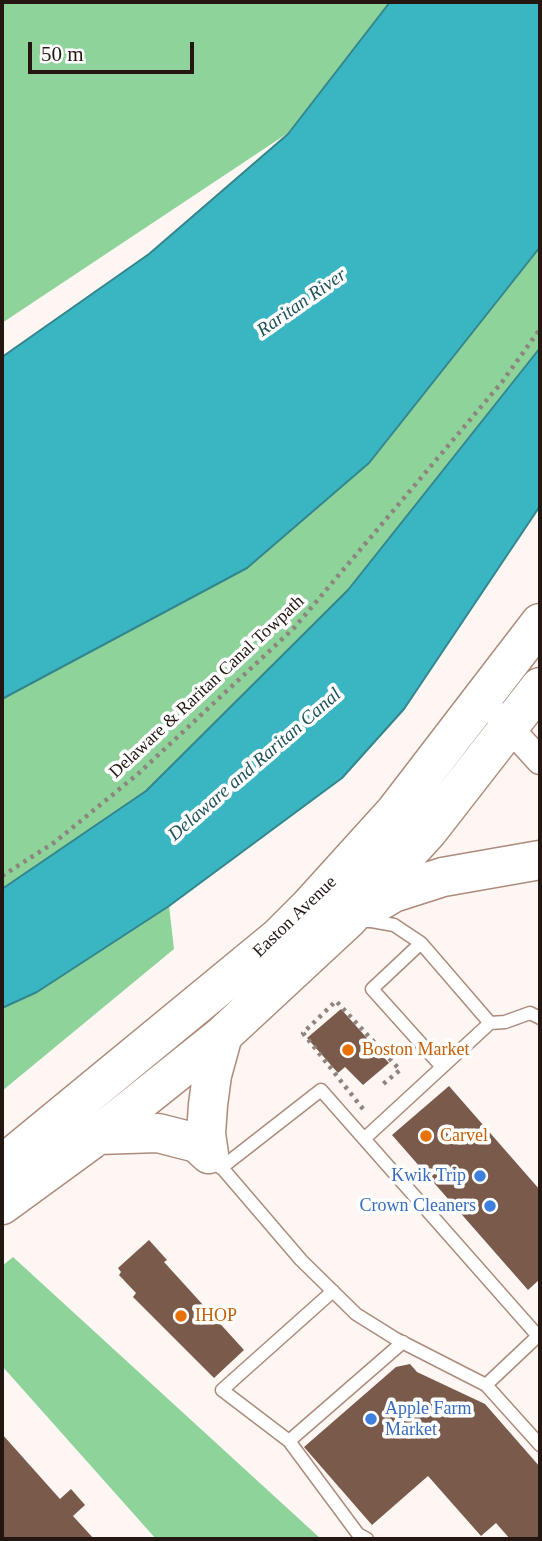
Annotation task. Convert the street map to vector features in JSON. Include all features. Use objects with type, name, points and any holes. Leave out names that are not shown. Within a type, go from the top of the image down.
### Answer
[{"type":"main road","name":"Easton Avenue","points":[[2,1165],[279,937],[394,812],[484,699],[540,623]]},
{"type":"main road","name":"Easton Avenue","points":[[2,1205],[98,1135],[223,1035],[348,919],[428,831],[540,687]]},
{"type":"main road","points":[[348,919],[393,893],[443,877],[540,860]]},
{"type":"main road","points":[[215,1161],[206,1134],[212,1075],[223,1035]]},
{"type":"main road","points":[[98,1135],[136,1131],[158,1133],[197,1143],[215,1161]]},
{"type":"street","points":[[484,699],[540,761]]},
{"type":"lane","points":[[348,919],[394,925],[421,943],[490,1023]]},
{"type":"lane","points":[[421,943],[372,989],[442,1067]]},
{"type":"lane","points":[[364,1139],[490,1023],[505,1023],[530,1013],[540,1018]]},
{"type":"lane","points":[[486,1385],[539,1335],[321,1090],[215,1161],[301,1260],[356,1314],[486,1385],[540,1445]]},
{"type":"lane","points":[[333,1291],[222,1390],[289,1441],[358,1534],[367,1539]]},
{"type":"lane","points":[[289,1441],[403,1342]]},
{"type":"path","name":"Delaware & Raritan Canal Towpath","points":[[2,876],[55,842],[139,774],[294,628],[502,382],[540,329]]},
{"type":"path","points":[[363,1109],[303,1033],[336,1001],[400,1070],[382,1085]]},
{"type":"green space","points":[[2,2],[390,2],[288,133],[2,323]]},
{"type":"green space","points":[[540,247],[540,348],[348,590],[146,791],[2,889],[2,699],[247,568],[369,463]]},
{"type":"green space","points":[[169,906],[174,949],[2,1091],[2,1008],[37,992]]},
{"type":"green space","points":[[13,1257],[321,1539],[156,1539],[2,1366],[2,1266]]},
{"type":"water","name":"Raritan River","points":[[390,2],[540,2],[540,247],[369,463],[247,568],[2,699],[2,357],[149,254],[288,134]]},
{"type":"water","name":"Delaware and Raritan Canal","points":[[540,348],[540,506],[404,709],[342,778],[169,906],[37,992],[2,1008],[2,889],[146,791],[348,590]]},
{"type":"building","name":"Boston Market","points":[[341,1009],[389,1063],[363,1085],[345,1067],[338,1073],[307,1038]]},
{"type":"building","points":[[449,1086],[540,1190],[540,1279],[528,1290],[392,1135]]},
{"type":"building","name":"IHOP","points":[[149,1240],[167,1260],[164,1262],[244,1350],[214,1378],[133,1297],[136,1293],[119,1275],[121,1272],[118,1268]]},
{"type":"building","points":[[410,1364],[417,1372],[485,1404],[540,1467],[540,1539],[510,1539],[496,1523],[481,1536],[428,1476],[372,1525],[304,1447],[396,1367]]},
{"type":"building","points":[[2,1434],[60,1499],[71,1489],[85,1505],[73,1516],[94,1539],[2,1539]]},
{"type":"place","name":"Boston Market","points":[[348,1050]]},
{"type":"place","name":"Carvel","points":[[426,1136]]},
{"type":"place","name":"Kwik Trip","points":[[480,1176]]},
{"type":"place","name":"Crown Cleaners","points":[[490,1206]]},
{"type":"place","name":"IHOP","points":[[181,1316]]},
{"type":"place","name":"Apple Farm Market","points":[[371,1419]]}]
